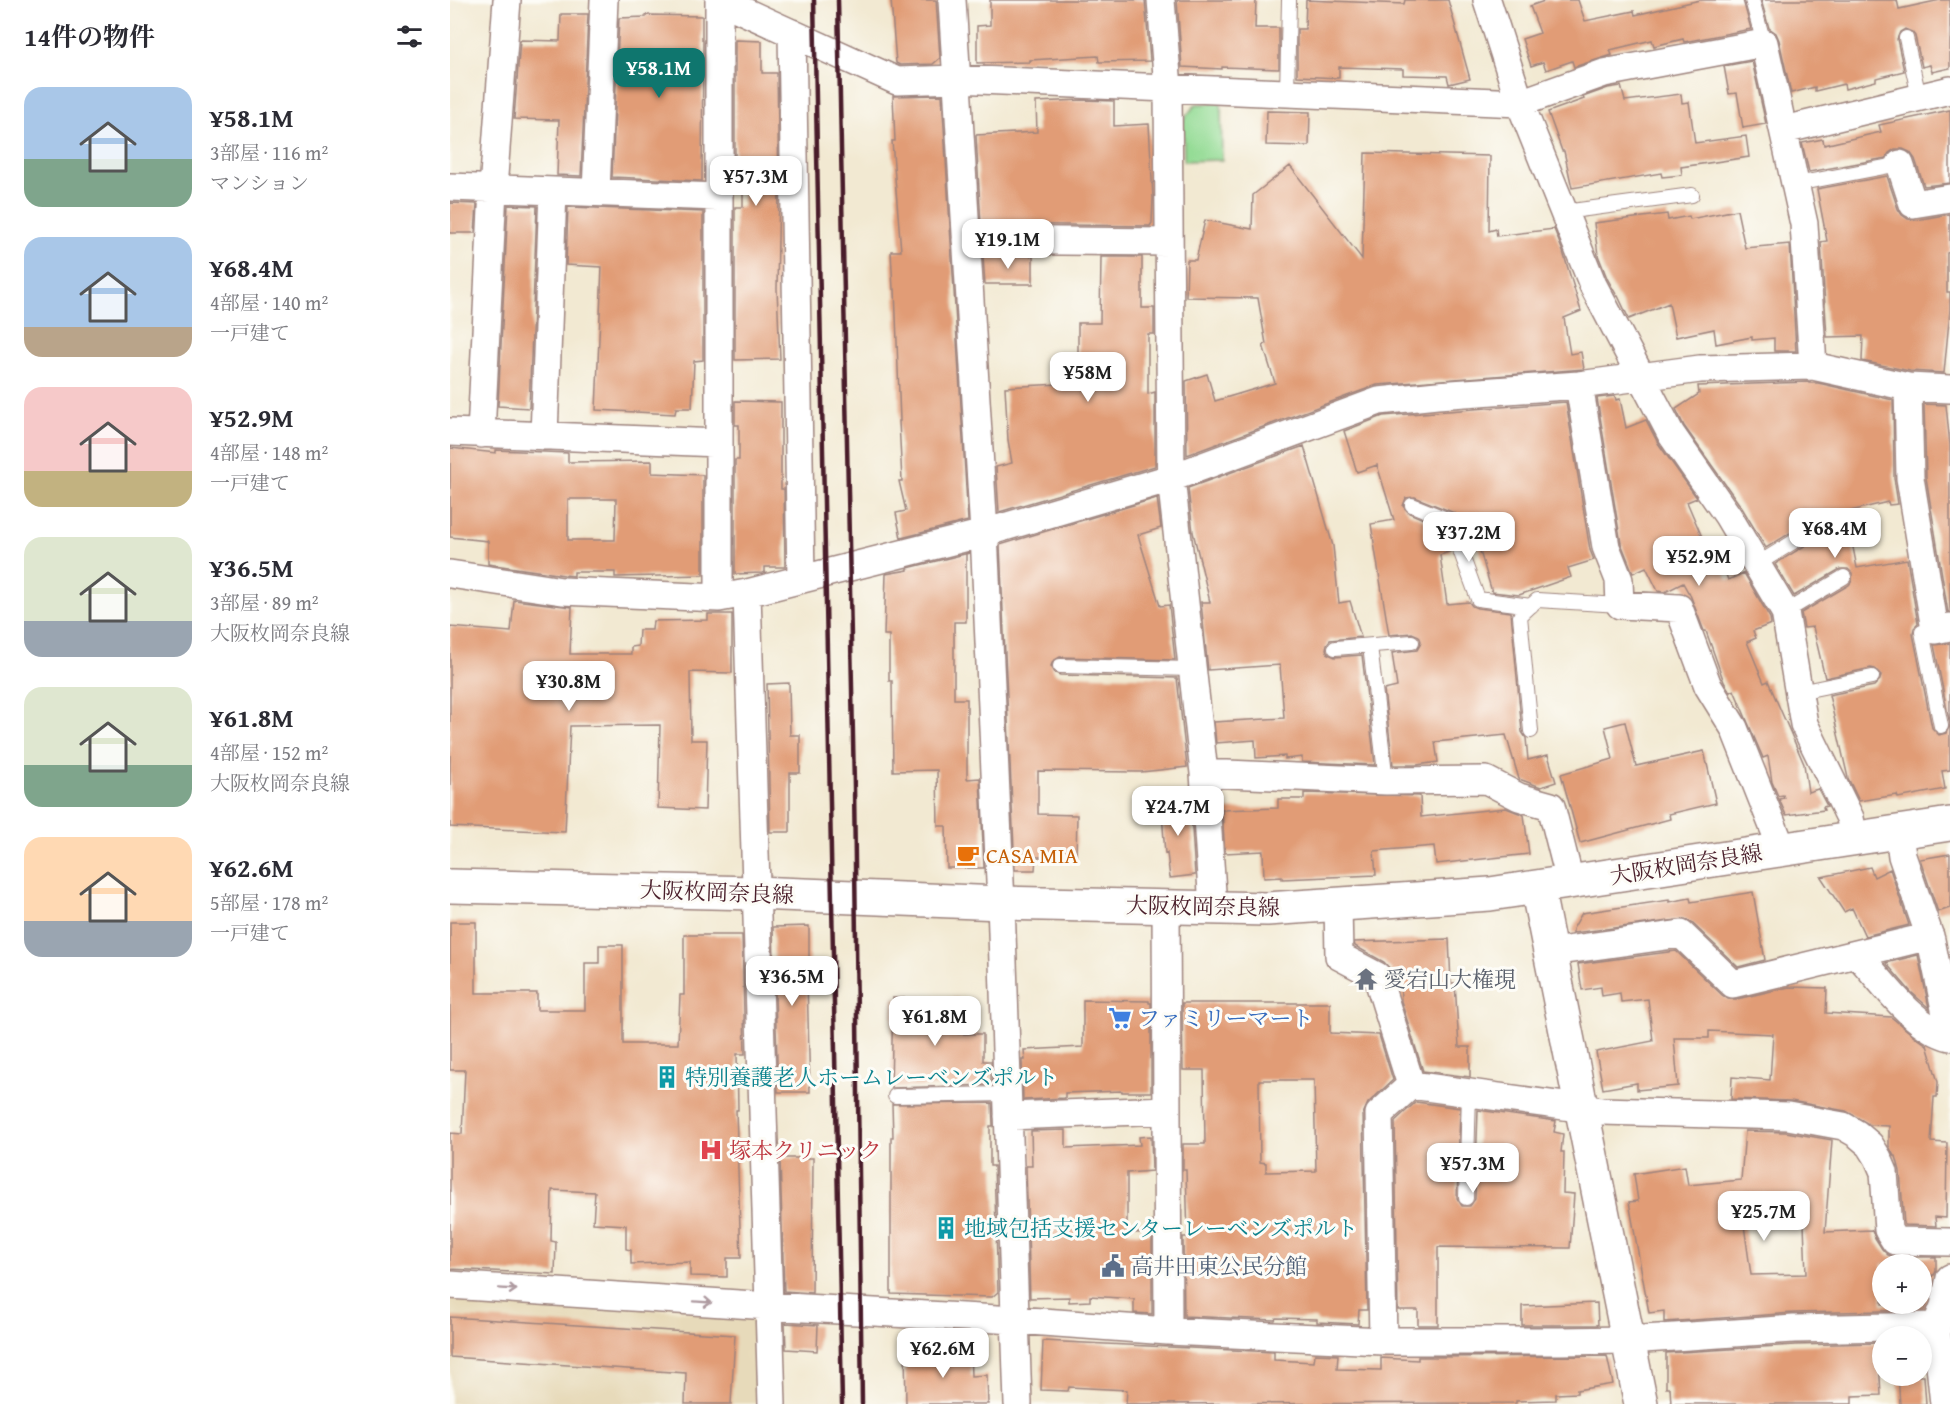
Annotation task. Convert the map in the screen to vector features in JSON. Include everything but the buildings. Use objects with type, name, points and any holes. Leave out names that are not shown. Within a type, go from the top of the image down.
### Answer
[{"type":"main road","name":"大阪枚岡奈良線","points":[[450,886],[756,892],[1001,903],[1267,909],[1490,894],[1950,824]]},
{"type":"main road","points":[[1537,887],[1641,1404]]},
{"type":"street","points":[[481,434],[493,189],[507,0]]},
{"type":"street","points":[[596,192],[604,0]]},
{"type":"street","points":[[719,598],[719,0],[897,81],[956,79],[1520,103],[1604,73],[1764,43],[1804,224],[1813,366]]},
{"type":"street","points":[[952,0],[984,533],[1001,903],[1018,1404]]},
{"type":"street","points":[[1161,0],[1168,88],[1171,478],[1204,773],[1213,907]]},
{"type":"street","points":[[1487,0],[1520,103],[1593,285],[1671,434],[1728,516],[1785,612],[1804,724],[1850,818],[1854,839]]},
{"type":"street","points":[[792,33],[801,579]]},
{"type":"street","points":[[1784,130],[1950,90]]},
{"type":"street","points":[[1900,164],[1913,204],[1950,198]]},
{"type":"street","points":[[450,187],[718,197]]},
{"type":"street","points":[[544,436],[553,191]]},
{"type":"street","points":[[966,240],[1170,242]]},
{"type":"street","points":[[450,574],[562,591],[719,598],[747,593],[984,533],[1171,478],[1379,401],[1437,394],[1579,385],[1700,369],[1813,366],[1908,387],[1950,389]]},
{"type":"street","points":[[1579,385],[1605,547],[1619,580],[1620,605],[1679,608],[1708,686],[1734,728],[1782,849]]},
{"type":"street","points":[[1908,387],[1910,478],[1942,628]]},
{"type":"street","points":[[450,432],[718,443]]},
{"type":"street","points":[[747,593],[772,1404]]},
{"type":"street","points":[[1204,773],[1386,781],[1486,780],[1519,797],[1551,806],[1570,881]]},
{"type":"street","points":[[1858,955],[1911,1014],[1938,1034],[1950,1035],[1930,936],[1902,856],[1899,833]]},
{"type":"street","points":[[1338,905],[1339,956],[1377,976],[1411,1085]]},
{"type":"street","points":[[1166,906],[1168,1331]]},
{"type":"street","points":[[1551,952],[1681,934],[1733,984],[1930,936]]},
{"type":"street","points":[[1411,1085],[1601,1111],[1788,1116],[1843,1126],[1870,1145],[1878,1158],[1884,1172],[1888,1230],[1895,1241],[1950,1242]]},
{"type":"street","points":[[1383,1341],[1379,1114],[1411,1085]]},
{"type":"street","points":[[1008,1105],[1167,1110]]},
{"type":"street","points":[[1945,1391],[1936,1326],[1944,1306],[1950,1278]]},
{"type":"street","points":[[450,1285],[1168,1331],[1383,1341],[1629,1340],[1794,1329],[1936,1326]]},
{"type":"lane","points":[[1287,93],[1289,0]]},
{"type":"lane","points":[[1752,0],[1764,43]]},
{"type":"lane","points":[[1906,38],[1919,97]]},
{"type":"lane","points":[[1796,184],[1900,164]]},
{"type":"lane","points":[[1564,212],[1692,195]]},
{"type":"lane","points":[[1412,505],[1449,520],[1478,598],[1531,606]]},
{"type":"lane","points":[[1756,565],[1827,521]]},
{"type":"lane","points":[[1785,612],[1844,577]]},
{"type":"lane","points":[[1531,731],[1520,616],[1537,600],[1620,605]]},
{"type":"lane","points":[[1941,726],[1922,632],[1942,628]]},
{"type":"lane","points":[[1335,648],[1412,642]]},
{"type":"lane","points":[[1370,645],[1386,781]]},
{"type":"lane","points":[[1060,666],[1193,669]]},
{"type":"lane","points":[[1799,692],[1872,677]]},
{"type":"lane","points":[[1466,1198],[1469,1093]]},
{"type":"lane","points":[[895,1096],[1008,1105]]},
{"type":"shaded area","points":[[450,1296],[756,1316],[757,1404],[450,1404]]},
{"type":"green space","points":[[1221,103],[1222,160],[1184,161],[1183,120],[1196,104]]},
{"type":"railway","points":[[814,0],[842,1404]]},
{"type":"railway","points":[[838,0],[854,786],[862,1404]]},
{"type":"place","name":"CASA MIA","points":[[968,855]]},
{"type":"place","name":"愛宕山大権現","points":[[1366,979]]},
{"type":"place","name":"ファミリーマート","points":[[1120,1018]]},
{"type":"place","name":"特別養護老人ホームレーベンズポルト","points":[[667,1077]]},
{"type":"place","name":"塚本クリニック","points":[[711,1150]]},
{"type":"place","name":"地域包括支援センターレーベンズポルト","points":[[946,1228]]},
{"type":"place","name":"高井田東公民分館","points":[[1113,1266]]}]
